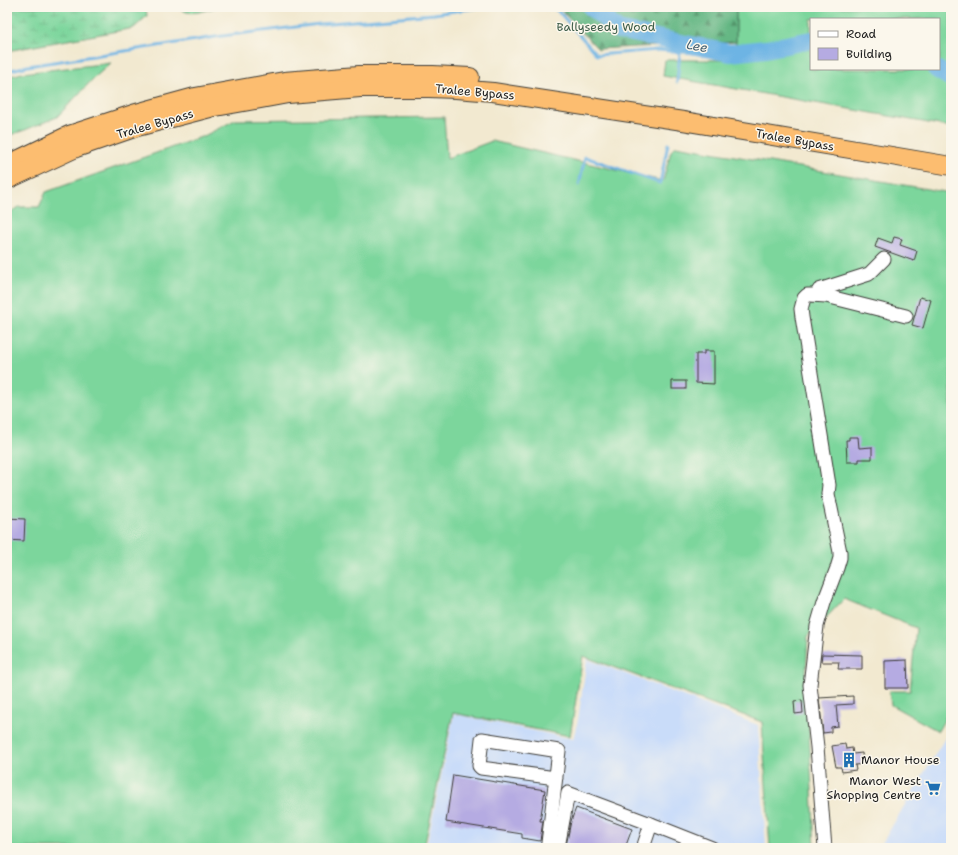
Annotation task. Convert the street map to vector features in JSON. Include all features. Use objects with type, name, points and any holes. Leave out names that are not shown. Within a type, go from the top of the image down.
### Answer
[{"type":"highway","name":"Tralee Bypass","points":[[7,165],[69,135],[134,114],[195,97],[284,81],[359,75],[433,75],[492,79],[677,108],[951,154]]},
{"type":"highway","name":"Tralee Bypass","points":[[7,180],[76,148],[137,127],[210,108],[288,94],[360,88],[429,88],[493,92],[683,121],[951,166]]},
{"type":"lane","points":[[817,295],[819,290],[869,274],[884,259]]},
{"type":"lane","points":[[825,848],[810,685],[817,626],[824,602],[837,568],[840,552],[828,494],[829,484],[801,309],[804,298],[807,296],[817,295],[906,316]]},
{"type":"lane","points":[[553,845],[556,778],[559,751],[482,739],[480,768],[556,778]]},
{"type":"lane","points":[[553,845],[568,793],[712,848]]},
{"type":"lane","points":[[643,848],[651,824]]},
{"type":"shaded area","points":[[587,659],[758,725],[766,848],[426,848],[454,714],[573,739],[578,720]]},
{"type":"shaded area","name":"Manor West Shopping Centre","points":[[951,728],[951,848],[879,848]]},
{"type":"green space","points":[[7,7],[146,7],[147,16],[134,28],[7,51]]},
{"type":"green space","points":[[178,7],[218,7],[192,13]]},
{"type":"green space","name":"Ballyseedy Wood","points":[[558,7],[736,7],[736,42],[598,49]]},
{"type":"green space","points":[[736,7],[951,7],[951,127],[663,76],[665,60],[733,60],[736,42]]},
{"type":"green space","points":[[111,63],[93,79],[57,117],[7,136],[7,77],[22,73]]},
{"type":"green space","points":[[444,117],[447,158],[492,141],[663,181],[671,151],[676,146],[951,193],[951,708],[938,731],[891,705],[889,691],[910,691],[916,628],[844,599],[808,636],[806,672],[815,848],[770,848],[762,722],[583,656],[570,736],[453,713],[424,848],[7,848],[7,214],[19,207],[39,207],[46,192],[204,136],[235,120]]},
{"type":"building","points":[[894,237],[902,239],[900,245],[917,251],[914,261],[875,247],[878,238],[892,243]]},
{"type":"building","points":[[920,297],[931,300],[923,328],[912,325]]},
{"type":"building","points":[[704,351],[714,351],[714,384],[696,383],[696,354],[704,354]]},
{"type":"building","points":[[672,381],[686,381],[686,389],[672,389]]},
{"type":"building","points":[[849,437],[858,437],[859,448],[872,447],[872,459],[859,459],[859,462],[847,462],[846,440],[849,440]]},
{"type":"building","points":[[7,518],[25,519],[24,541],[7,540]]},
{"type":"building","points":[[822,654],[862,655],[862,669],[838,669],[839,662],[821,662]]},
{"type":"building","points":[[907,660],[908,688],[885,688],[885,661]]},
{"type":"building","points":[[853,696],[853,704],[836,705],[838,726],[831,727],[831,732],[823,733],[819,698]]},
{"type":"building","points":[[802,700],[803,713],[795,714],[794,701]]},
{"type":"building","name":"Manor House","points":[[845,744],[846,749],[852,748],[853,754],[862,753],[863,764],[855,765],[856,770],[842,772],[841,767],[836,767],[832,746]]},
{"type":"building","points":[[453,775],[545,790],[540,821],[543,821],[540,841],[522,838],[522,834],[446,822]]},
{"type":"building","points":[[576,808],[632,829],[625,848],[573,848],[566,846],[571,821]]},
{"type":"waterway","points":[[7,71],[28,66],[222,36],[320,24],[434,14],[482,7]]},
{"type":"waterway","points":[[552,7],[559,12],[597,55],[658,50],[730,53]]},
{"type":"waterway","name":"Lee","points":[[591,7],[618,30],[730,53],[766,49],[810,40]]},
{"type":"waterway","points":[[677,82],[680,52]]},
{"type":"waterway","name":"Lee","points":[[938,70],[951,78]]},
{"type":"waterway","points":[[579,185],[585,157],[660,183],[668,144]]},
{"type":"place","name":"Manor House","points":[[849,760]]},
{"type":"place","name":"Manor West Shopping Centre","points":[[933,788]]}]
